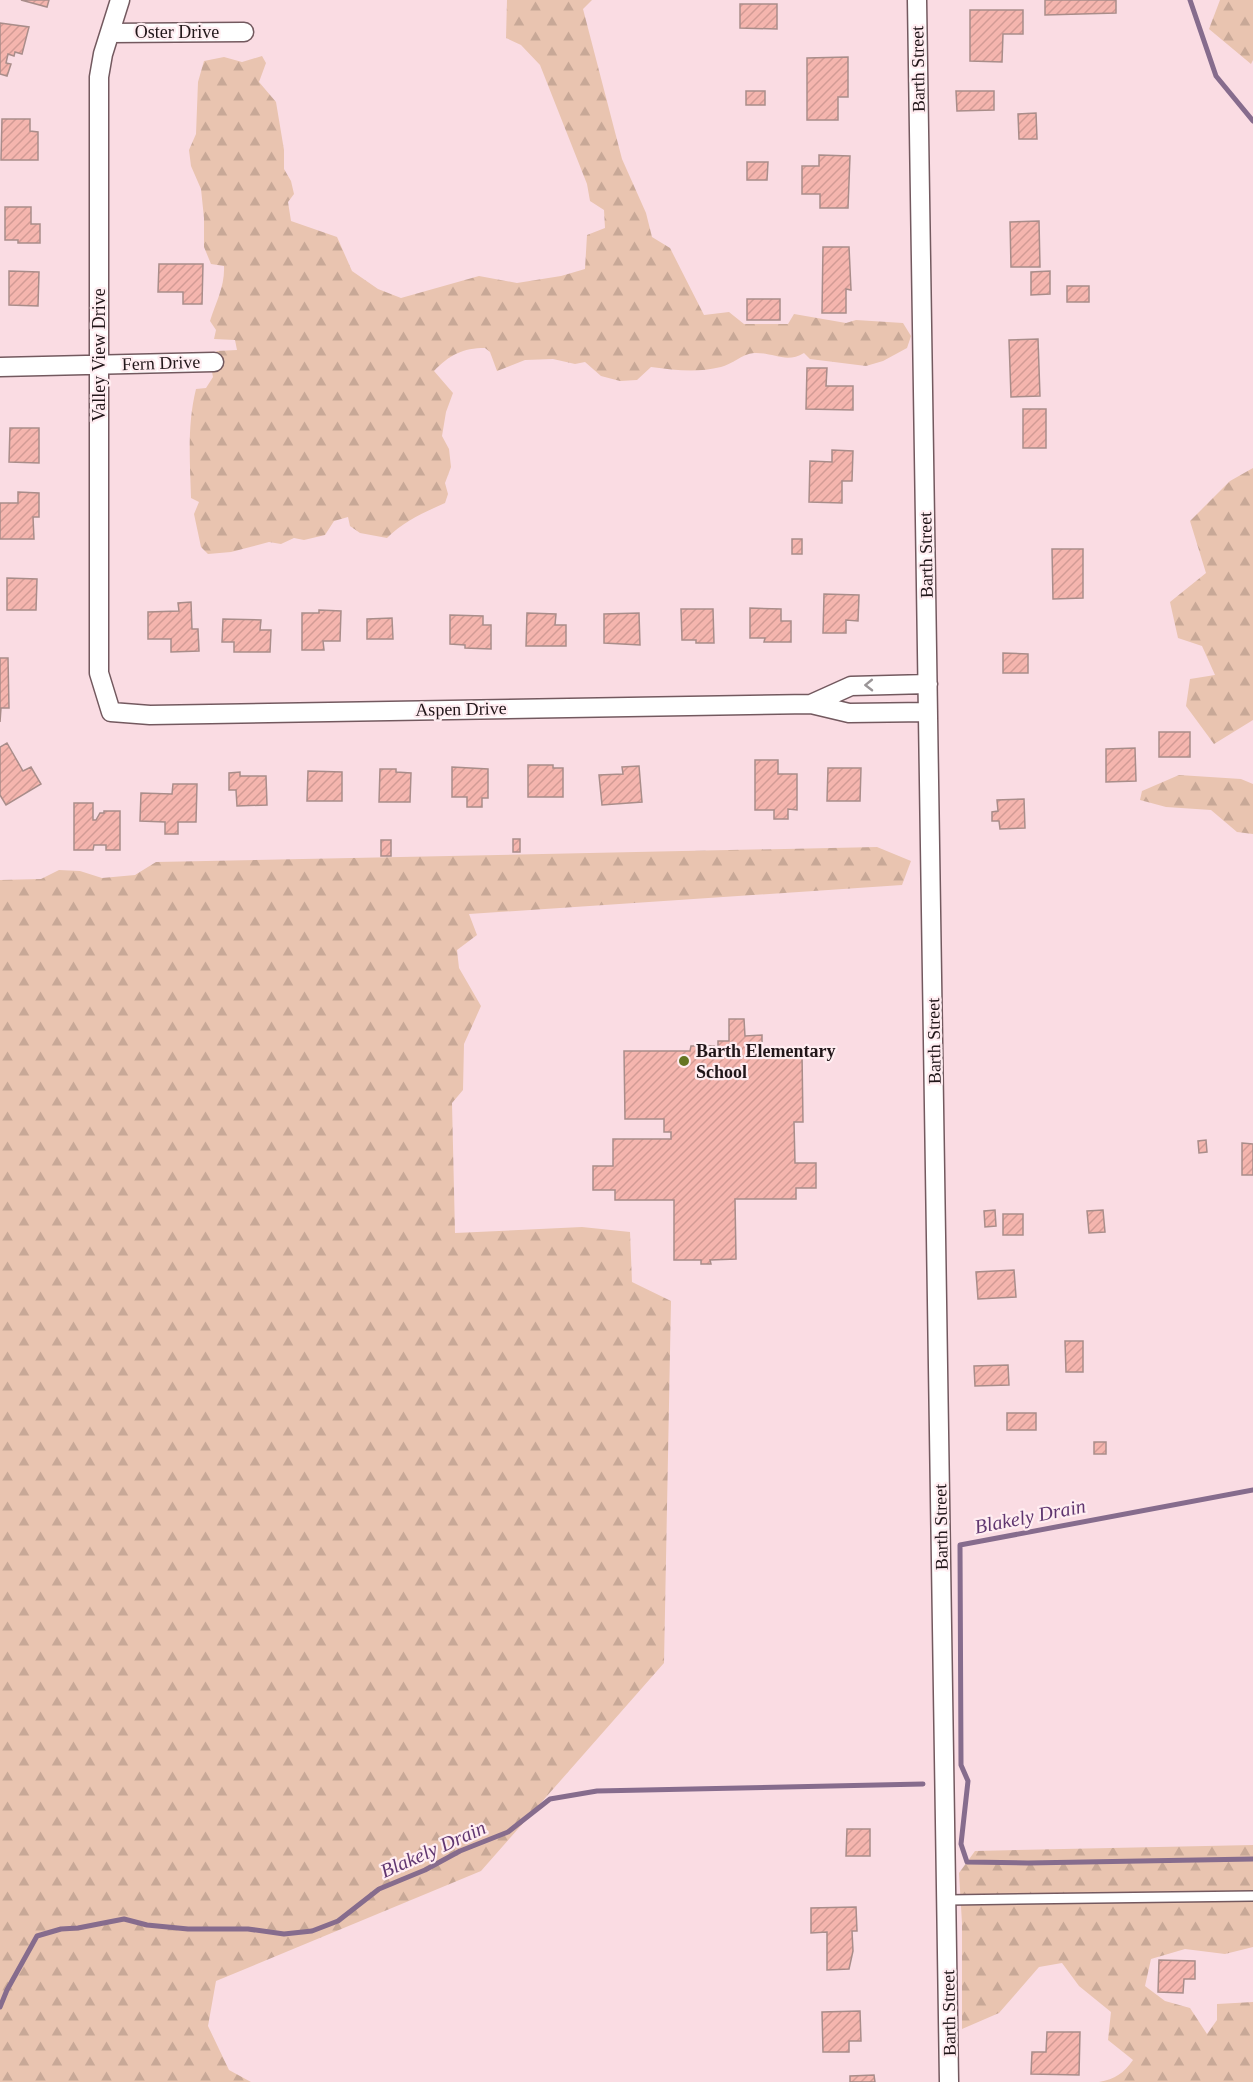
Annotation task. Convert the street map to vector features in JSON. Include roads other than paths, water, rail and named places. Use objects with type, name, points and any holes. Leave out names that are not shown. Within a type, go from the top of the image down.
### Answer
[{"type":"street","name":"Valley View Drive","points":[[111,712],[99,673],[99,77],[103,54],[120,0]]},
{"type":"street","name":"Barth Street","points":[[917,0],[950,2082]]},
{"type":"street","name":"Oster Drive","points":[[110,33],[244,32]]},
{"type":"street","name":"Fern Drive","points":[[0,367],[214,362]]},
{"type":"street","name":"Aspen Drive","points":[[811,704],[851,686],[928,684]]},
{"type":"street","name":"Aspen Drive","points":[[111,712],[150,715],[811,704],[849,712],[928,712]]},
{"type":"lane","points":[[948,1900],[1253,1896]]},
{"type":"waterway","points":[[1190,0],[1216,76],[1253,121]]},
{"type":"waterway","name":"Blakely Drain","points":[[1253,1490],[960,1545],[961,1765],[968,1781],[961,1844],[967,1862],[1253,1859]]},
{"type":"waterway","name":"Blakely Drain","points":[[0,2007],[37,1936],[61,1929],[124,1919],[147,1925],[188,1929],[248,1929],[284,1934],[312,1931],[338,1921],[379,1889],[425,1870],[460,1851],[508,1832],[550,1799],[597,1791],[923,1784]]},
{"type":"place","name":"Barth Elementary School","points":[[684,1061]]}]
